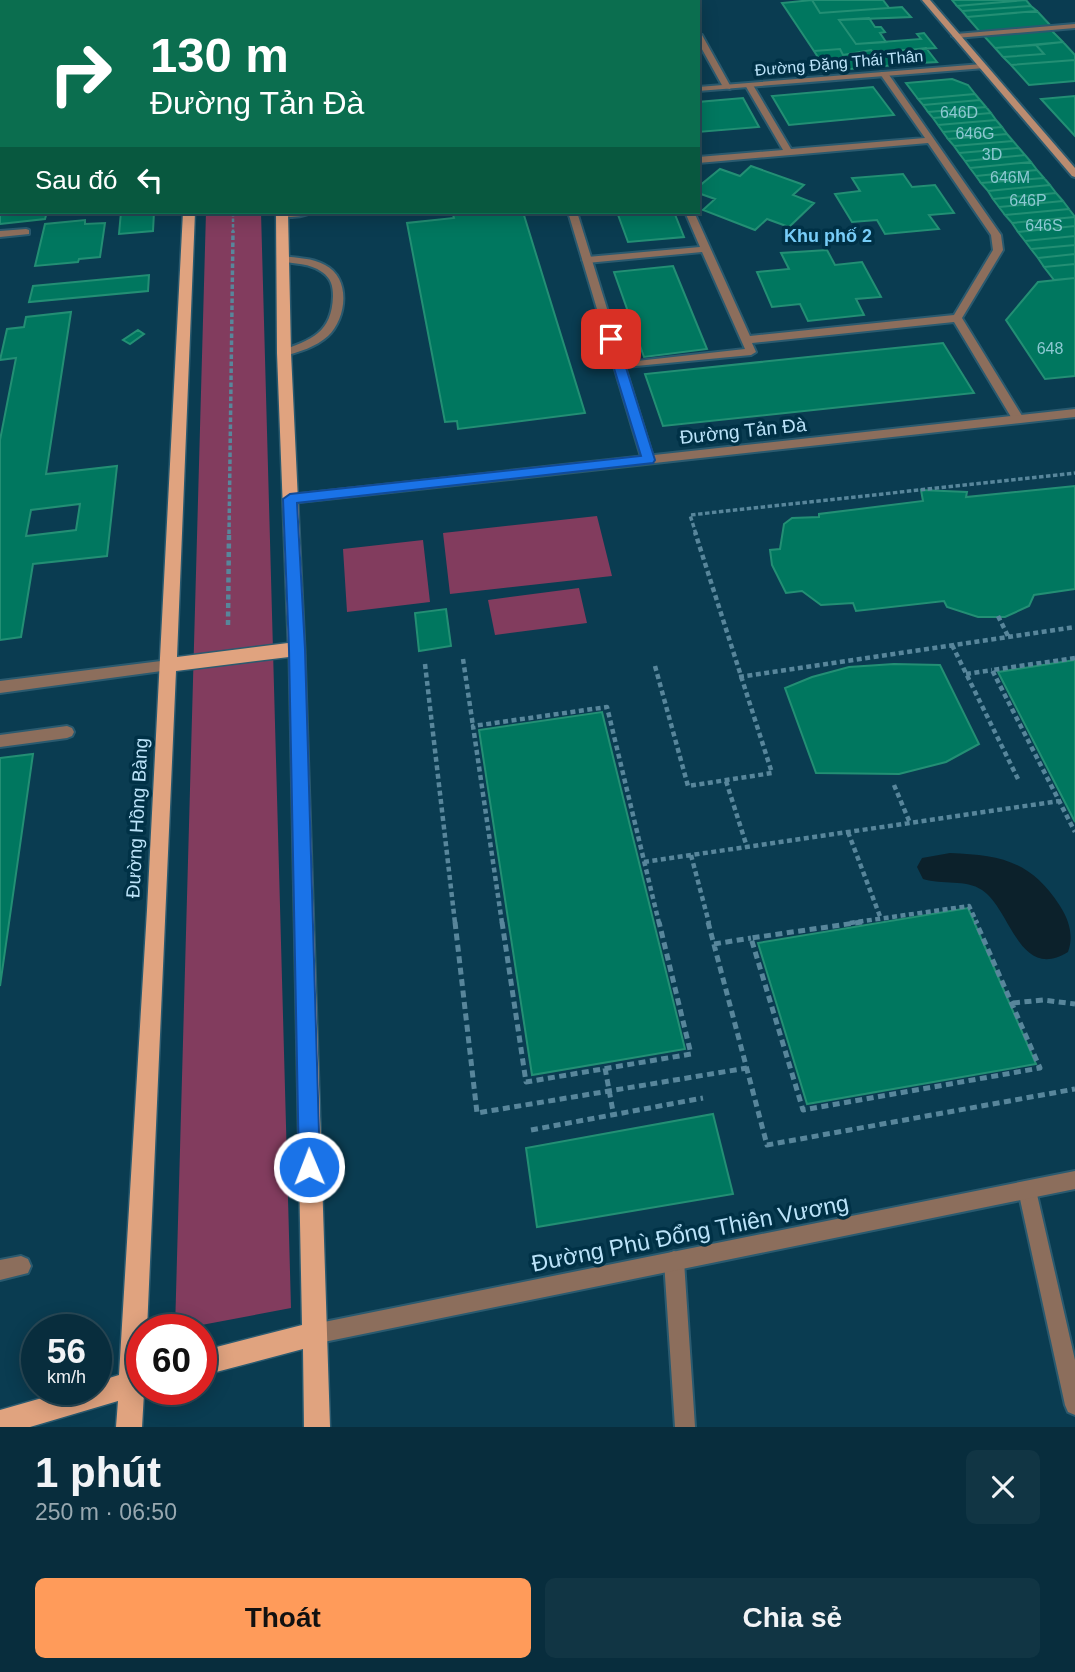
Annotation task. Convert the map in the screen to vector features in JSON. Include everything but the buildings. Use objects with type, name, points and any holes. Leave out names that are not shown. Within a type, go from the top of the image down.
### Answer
[{"type":"main road","points":[[926,0],[1075,174]]},
{"type":"main road","name":"Đường Hồng Bàng","points":[[139,1314],[189,214]]},
{"type":"main road","points":[[282,214],[284,353],[297,649],[317,1427]]},
{"type":"main road","points":[[169,665],[297,649]]},
{"type":"main road","points":[[217,1360],[314,1334]]},
{"type":"main road","points":[[0,1423],[126,1385]]},
{"type":"main road","name":"Đường Hồng Bàng","points":[[129,1427],[132,1405]]},
{"type":"street","points":[[103,0],[121,0]]},
{"type":"street","points":[[956,36],[1075,26]]},
{"type":"street","points":[[700,39],[727,87]]},
{"type":"street","name":"Đường Đặng Thái Thân","points":[[700,89],[982,66]]},
{"type":"street","points":[[884,74],[989,223],[998,242],[996,257],[957,318]]},
{"type":"street","points":[[749,85],[788,152]]},
{"type":"street","points":[[700,160],[930,140]]},
{"type":"street","points":[[573,214],[648,460]]},
{"type":"street","points":[[620,366],[751,352],[691,214]]},
{"type":"street","points":[[0,234],[26,232]]},
{"type":"street","points":[[587,260],[705,249]]},
{"type":"street","points":[[283,259],[314,264],[329,271],[338,284],[338,316],[328,332],[310,344],[284,353]]},
{"type":"street","points":[[746,340],[957,318]]},
{"type":"street","points":[[957,318],[1018,419]]},
{"type":"street","name":"Đường Tản Đà","points":[[290,499],[1075,413]]},
{"type":"street","points":[[0,687],[169,665]]},
{"type":"street","points":[[0,741],[67,732]]},
{"type":"street","name":"Đường Phù Đổng Thiên Vương","points":[[314,1334],[1075,1180]]},
{"type":"street","points":[[1027,1190],[1075,1405]]},
{"type":"street","points":[[674,1261],[685,1427]]},
{"type":"street","points":[[0,1270],[21,1266]]},
{"type":"path","points":[[228,625],[233,214]]},
{"type":"path","points":[[654,666],[688,786],[772,773],[739,677],[690,515],[1075,473]]},
{"type":"path","points":[[998,616],[1009,636]]},
{"type":"path","points":[[739,677],[1075,627]]},
{"type":"path","points":[[952,645],[1018,779]]},
{"type":"path","points":[[966,674],[1075,658]]},
{"type":"path","points":[[463,659],[526,1082],[691,1054],[607,707],[473,726]]},
{"type":"path","points":[[425,664],[477,1113],[747,1068]]},
{"type":"path","points":[[992,670],[1075,832]]},
{"type":"path","points":[[726,781],[747,847]]},
{"type":"path","points":[[894,785],[910,823]]},
{"type":"path","points":[[644,862],[1059,801]]},
{"type":"path","points":[[848,832],[881,919]]},
{"type":"path","points":[[691,855],[767,1145],[1075,1089]]},
{"type":"path","points":[[714,944],[751,938],[969,906],[1040,1068],[803,1110],[751,938]]},
{"type":"path","points":[[1013,1003],[1043,1000],[1075,1004]]},
{"type":"path","points":[[605,1068],[614,1117]]},
{"type":"path","points":[[531,1130],[614,1117],[703,1098]]},
{"type":"shaded area","points":[[206,214],[261,214],[291,1308],[217,1322],[217,1314],[175,1314]]},
{"type":"shaded area","points":[[597,516],[612,576],[450,594],[443,533]]},
{"type":"shaded area","points":[[423,540],[430,602],[347,612],[343,549]]},
{"type":"shaded area","points":[[579,588],[587,623],[495,635],[488,600]]},
{"type":"water","points":[[950,853],[1000,859],[1013,863],[1038,879],[1066,917],[1070,928],[1068,952],[1051,959],[1038,958],[1027,951],[992,899],[982,890],[969,884],[923,879],[917,867],[922,858]]},
{"type":"district","name":"Khu phố 2","points":[[828,236]]},
{"type":"route","points":[[309,1167],[297,649],[290,499],[648,460],[611,339]]}]
